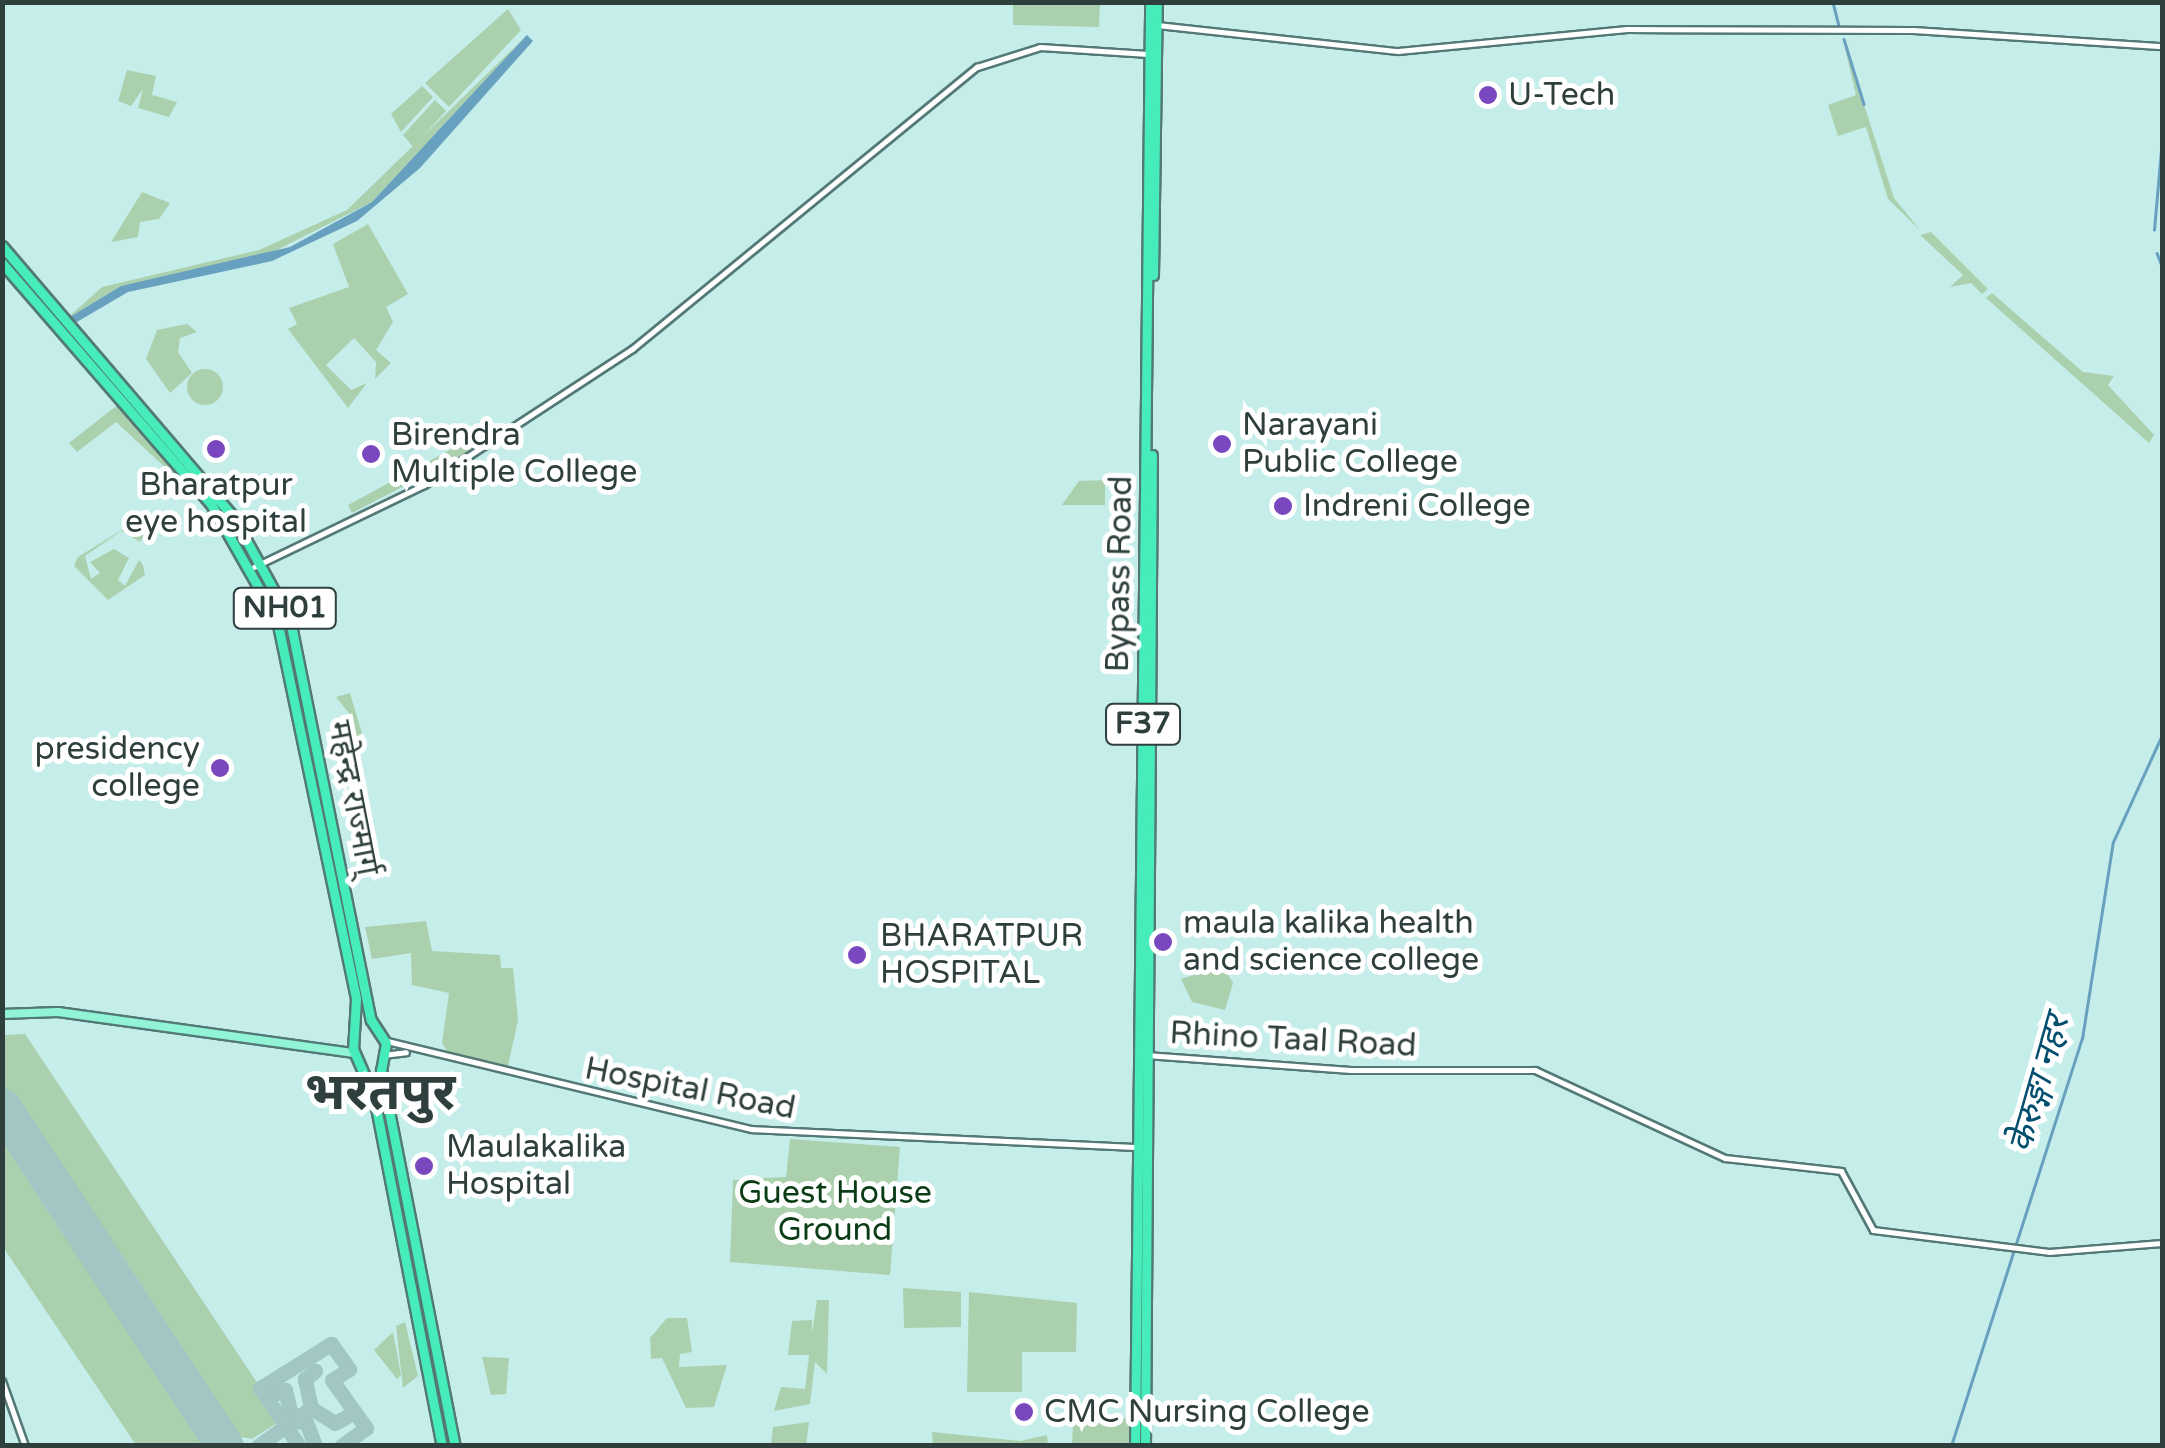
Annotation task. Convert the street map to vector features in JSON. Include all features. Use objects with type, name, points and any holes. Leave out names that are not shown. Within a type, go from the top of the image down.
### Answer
[{"type":"highway","name":"Bypass Road","points":[[1135,1446],[1142,1146],[1153,2]]},
{"type":"highway","name":"महेन्द्र राज्मार्ग्","points":[[2,246],[264,561],[298,646],[382,1036],[382,1057],[455,1446]]},
{"type":"highway","name":"महेन्द्र राज्मार्ग्","points":[[2,264],[254,567],[298,703],[356,1036],[356,1056],[374,1097],[442,1446]]},
{"type":"highway","points":[[356,1036],[382,1036]]},
{"type":"highway","points":[[356,1056],[382,1057]]},
{"type":"highway","name":"Bypass Road","points":[[1142,1146],[1145,1446]]},
{"type":"main road","points":[[2,1014],[323,1042],[356,1036]]},
{"type":"main road","points":[[323,1042],[356,1056]]},
{"type":"street","points":[[1153,25],[1398,52],[1628,28],[1913,30],[2162,46]]},
{"type":"street","points":[[254,567],[424,485],[632,349],[977,67],[1040,46],[1152,55]]},
{"type":"street","name":"Hospital Road","points":[[382,1036],[409,1052],[769,1132],[1142,1146]]},
{"type":"street","name":"Hospital Road","points":[[382,1057],[409,1052]]},
{"type":"street","name":"Rhino Taal Road","points":[[1143,1055],[1350,1070],[1534,1070],[1725,1158],[1841,1171],[1873,1230],[2017,1250],[2162,1243]]},
{"type":"street","points":[[2,1381],[25,1446]]},
{"type":"green space","points":[[1013,3],[1100,3],[1099,27],[1013,25]]},
{"type":"green space","points":[[508,9],[521,30],[449,107],[425,83]]},
{"type":"green space","points":[[528,34],[372,202],[267,255],[121,286],[64,321],[102,287],[259,250],[347,210]]},
{"type":"green space","points":[[1842,36],[1894,198],[1920,230],[1888,199],[1866,127],[1838,136],[1828,105],[1856,95]]},
{"type":"green space","points":[[127,70],[156,76],[152,95],[177,102],[169,117],[138,108],[143,89],[131,106],[118,101]]},
{"type":"green space","points":[[422,86],[433,97],[401,132],[391,114]]},
{"type":"green space","points":[[435,100],[446,111],[413,147],[403,135]]},
{"type":"green space","points":[[142,192],[170,203],[159,219],[140,222],[138,237],[111,242]]},
{"type":"green space","points":[[368,224],[408,294],[386,307],[393,322],[376,350],[391,363],[375,379],[376,362],[354,338],[326,365],[351,390],[367,383],[348,408],[288,329],[297,324],[289,308],[349,287],[333,244]]},
{"type":"green space","points":[[1931,232],[1988,289],[1982,294],[1971,283],[1950,287],[1963,275],[1920,235]]},
{"type":"green space","points":[[1992,293],[2083,372],[2114,376],[2108,385],[2154,435],[2149,443],[1986,298]]},
{"type":"green space","points":[[187,324],[197,332],[180,338],[178,352],[192,373],[170,393],[146,359],[157,330]]},
{"type":"green space","points":[[205,369],[217,375],[223,387],[217,399],[205,405],[193,399],[187,387],[193,375]]},
{"type":"green space","points":[[120,403],[221,519],[116,422],[77,452],[69,443]]},
{"type":"green space","points":[[470,439],[476,449],[352,513],[348,505]]},
{"type":"green space","points":[[1105,480],[1105,505],[1062,505],[1079,481]]},
{"type":"green space","points":[[138,520],[150,526],[140,542],[121,531],[85,556],[91,579],[100,573],[90,562],[114,549],[129,558],[118,580],[125,586],[139,560],[143,565],[145,575],[108,600],[74,566],[78,557]]},
{"type":"green space","points":[[350,693],[364,740],[347,746],[339,727],[352,717],[336,697]]},
{"type":"green space","points":[[426,921],[432,951],[500,955],[501,968],[513,968],[518,1020],[508,1066],[449,1054],[442,1043],[449,993],[412,985],[411,953],[372,959],[365,927]]},
{"type":"green space","points":[[1223,966],[1233,983],[1225,1010],[1192,1002],[1181,979]]},
{"type":"green space","points":[[25,1034],[282,1420],[252,1439],[230,1435],[3,1090],[3,1035]]},
{"type":"green space","points":[[2,1136],[207,1445],[136,1445],[3,1247]]},
{"type":"green space","name":"Guest House Ground","points":[[790,1139],[900,1147],[890,1275],[730,1262],[733,1180],[786,1177]]},
{"type":"green space","points":[[903,1288],[961,1292],[961,1327],[904,1328]]},
{"type":"green space","points":[[969,1292],[1077,1303],[1076,1352],[1022,1352],[1022,1392],[967,1392]]},
{"type":"green space","points":[[817,1300],[829,1300],[827,1374],[815,1362],[810,1404],[774,1411],[781,1387],[805,1389],[809,1355],[788,1355],[792,1321],[812,1320],[812,1333]]},
{"type":"green space","points":[[667,1318],[687,1318],[692,1352],[680,1354],[679,1367],[727,1365],[714,1407],[686,1408],[662,1358],[651,1359],[650,1338]]},
{"type":"green space","points":[[405,1322],[418,1376],[403,1388],[396,1326]]},
{"type":"green space","points":[[393,1332],[401,1375],[397,1379],[374,1350]]},
{"type":"green space","points":[[482,1357],[509,1358],[506,1394],[491,1395]]},
{"type":"green space","points":[[1128,1418],[1131,1445],[1072,1445],[1073,1421]]},
{"type":"green space","points":[[809,1422],[806,1445],[771,1445],[773,1427]]},
{"type":"green space","points":[[932,1432],[1020,1441],[1047,1435],[1048,1445],[933,1445]]},
{"type":"water","points":[[527,35],[533,41],[420,168],[357,221],[272,261],[128,292],[70,326],[65,320],[121,286],[290,247],[372,202]]},
{"type":"waterway","points":[[1833,2],[1840,30]]},
{"type":"waterway","points":[[1844,39],[1864,104]]},
{"type":"waterway","points":[[2154,230],[2162,139]]},
{"type":"waterway","points":[[2157,253],[2162,266]]},
{"type":"waterway","name":"केेरुङ्गा नहर","points":[[1951,1446],[2082,1039],[2113,842],[2162,735]]},
{"type":"taxiway","points":[[299,1446],[260,1388],[331,1344],[349,1369],[332,1380],[366,1428],[341,1446]]},
{"type":"taxiway","points":[[258,1446],[311,1408],[305,1379],[315,1371]]},
{"type":"taxiway","points":[[277,1393],[285,1390],[293,1421],[306,1422],[315,1446]]},
{"type":"taxiway","points":[[311,1408],[335,1423],[346,1417]]},
{"type":"runway","points":[[2,1107],[225,1446]]},
{"type":"place","name":"U-Tech","points":[[1488,95]]},
{"type":"place","name":"Narayani Public College","points":[[1222,444]]},
{"type":"place","name":"Bharatpur eye hospital","points":[[216,449]]},
{"type":"place","name":"Birendra Multiple College","points":[[371,454]]},
{"type":"place","name":"Indreni College","points":[[1283,506]]},
{"type":"place","name":"presidency college","points":[[220,768]]},
{"type":"place","name":"maula kalika health and science college","points":[[1163,942]]},
{"type":"place","name":"BHARATPUR HOSPITAL","points":[[857,955]]},
{"type":"place","name":"Maulakalika Hospital","points":[[424,1166]]},
{"type":"place","name":"CMC Nursing College","points":[[1024,1412]]},
{"type":"district","name":"भरतपुर","points":[[380,1093]]}]
